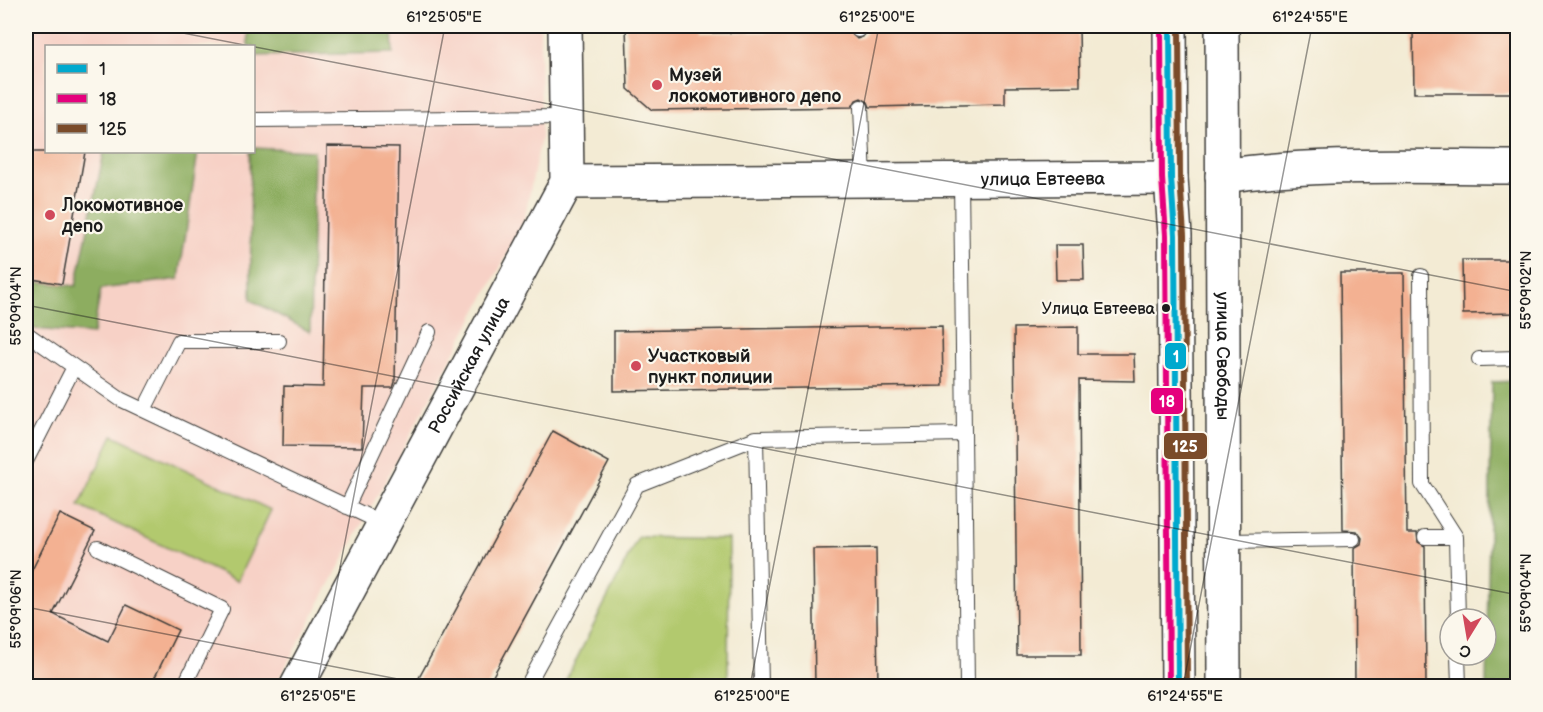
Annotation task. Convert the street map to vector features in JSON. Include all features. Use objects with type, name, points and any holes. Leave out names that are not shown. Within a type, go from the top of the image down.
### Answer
[{"type":"main road","name":"Российская улица","points":[[297,687],[567,182],[565,26]]},
{"type":"main road","points":[[1170,26],[1175,235],[1178,687]]},
{"type":"main road","name":"улица Свободы","points":[[1222,26],[1224,687]]},
{"type":"main road","name":"улица Евтеева","points":[[567,182],[1172,178],[1305,168],[1518,166]]},
{"type":"lane","points":[[861,107],[864,180]]},
{"type":"lane","points":[[255,120],[566,117]]},
{"type":"lane","points":[[962,180],[967,687]]},
{"type":"lane","points":[[1421,276],[1422,484],[1456,537],[1458,607]]},
{"type":"lane","points":[[347,507],[429,332]]},
{"type":"lane","points":[[26,333],[120,399],[384,524]]},
{"type":"lane","points":[[144,410],[179,341],[279,341]]},
{"type":"lane","points":[[1479,359],[1518,358]]},
{"type":"lane","points":[[26,460],[74,367]]},
{"type":"lane","points":[[527,687],[637,485],[756,438],[964,434]]},
{"type":"lane","points":[[756,438],[761,687]]},
{"type":"lane","points":[[1425,537],[1456,537]]},
{"type":"lane","points":[[1224,541],[1353,539]]},
{"type":"lane","points":[[99,548],[222,609],[184,687]]},
{"type":"lane","points":[[1458,667],[1459,687]]},
{"type":"shaded area","points":[[26,26],[540,26],[541,138],[523,225],[275,686],[26,686]]},
{"type":"green space","points":[[247,26],[392,26],[393,53],[255,56],[255,45],[248,45]]},
{"type":"green space","points":[[255,148],[314,151],[310,332],[251,300],[250,153],[255,153]]},
{"type":"green space","points":[[104,153],[198,153],[179,279],[101,289],[93,334],[34,329],[26,322],[26,281],[76,286]]},
{"type":"green space","points":[[1517,381],[1517,686],[1486,686],[1486,667],[1498,667],[1498,607],[1488,607],[1492,382]]},
{"type":"green space","points":[[113,435],[271,510],[237,581],[79,506]]},
{"type":"green space","points":[[638,537],[729,539],[728,686],[563,686]]},
{"type":"building","points":[[626,26],[701,26],[701,33],[849,31],[857,39],[863,37],[867,30],[1079,26],[1080,86],[1005,87],[1005,104],[870,107],[868,102],[861,98],[856,100],[852,107],[652,110],[628,89]]},
{"type":"building","points":[[1413,28],[1518,28],[1518,93],[1414,93]]},
{"type":"building","points":[[327,146],[399,147],[395,382],[393,388],[364,388],[362,447],[283,446],[284,386],[323,387]]},
{"type":"building","name":"Локомотивное депо","points":[[26,152],[85,153],[62,284],[26,278]]},
{"type":"building","points":[[1055,245],[1083,245],[1084,280],[1056,280]]},
{"type":"building","points":[[1462,260],[1518,260],[1518,313],[1463,314]]},
{"type":"building","points":[[1340,273],[1404,273],[1407,533],[1417,533],[1418,542],[1425,546],[1426,687],[1355,687],[1354,548],[1361,544],[1362,538],[1357,531],[1343,530]]},
{"type":"building","points":[[942,326],[943,386],[614,391],[614,331]]},
{"type":"building","points":[[1078,327],[1078,354],[1134,354],[1135,381],[1079,380],[1081,655],[1017,655],[1014,328]]},
{"type":"building","points":[[553,431],[609,462],[487,687],[414,687]]},
{"type":"building","points":[[60,514],[95,531],[53,614],[108,641],[126,605],[178,630],[150,687],[26,687],[26,582]]},
{"type":"building","points":[[876,548],[878,687],[815,687],[813,549]]},
{"type":"transit line","name":"18","points":[[1161,26],[1162,178],[1166,235],[1169,686]]},
{"type":"transit line","name":"1","points":[[1170,26],[1171,178],[1175,235],[1178,686]]},
{"type":"transit line","name":"125","points":[[1179,26],[1180,178],[1184,235],[1187,686]]},
{"type":"place","name":"Музей локомотивного депо","points":[[657,85]]},
{"type":"place","name":"Локомотивное депо","points":[[50,215]]},
{"type":"place","name":"Улица Евтеева","points":[[1166,308]]},
{"type":"place","name":"Участковый пункт полиции","points":[[636,366]]}]
